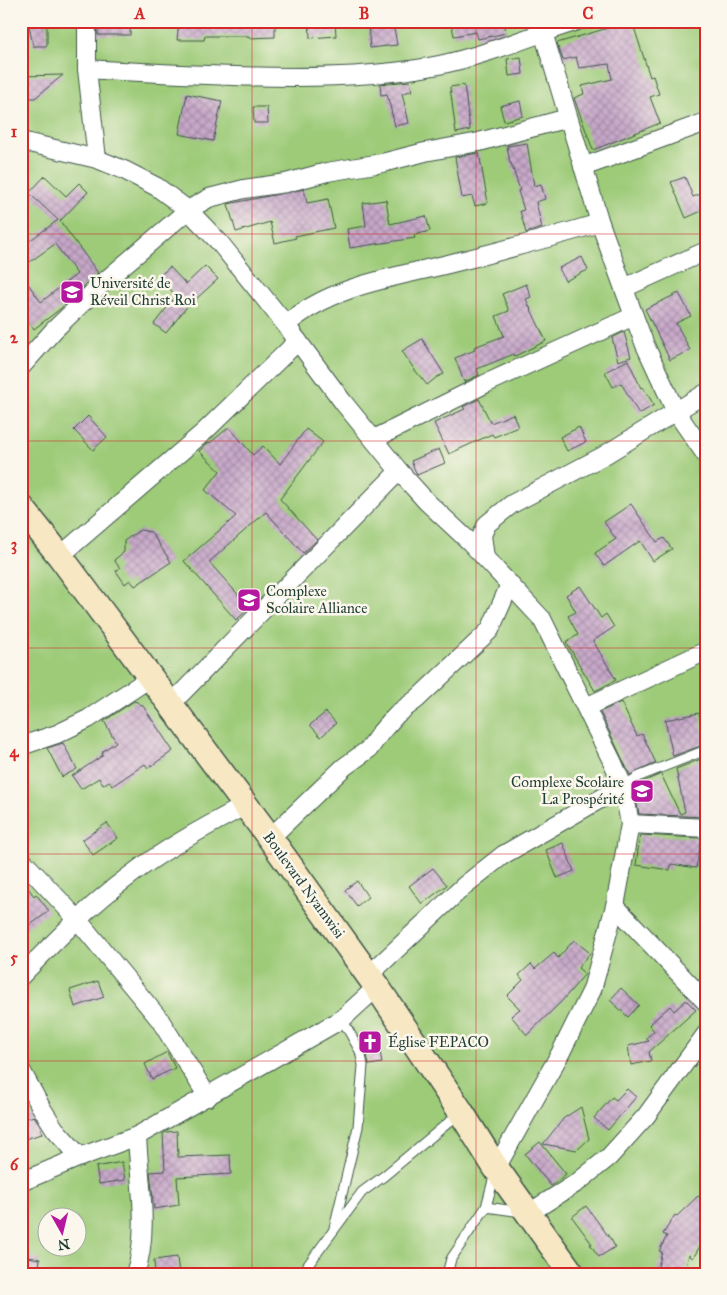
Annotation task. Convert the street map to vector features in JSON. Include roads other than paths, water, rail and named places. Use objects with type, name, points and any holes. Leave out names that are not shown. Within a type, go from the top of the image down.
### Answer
[{"type":"main road","name":"Boulevard Nyamwisi","points":[[21,506],[270,838],[373,981],[461,1112],[496,1168],[572,1274]]},
{"type":"street","points":[[87,21],[87,69],[97,159]]},
{"type":"street","points":[[87,69],[235,77],[380,74],[440,64],[476,55],[542,26],[577,21]]},
{"type":"street","points":[[542,26],[600,223],[645,345],[676,412],[706,455]]},
{"type":"street","points":[[21,366],[54,330],[105,281],[188,210],[209,198],[244,189],[286,183],[327,172],[382,163],[425,152],[479,142],[568,118]]},
{"type":"street","points":[[583,167],[706,122]]},
{"type":"street","points":[[21,141],[97,159],[124,170],[157,187],[188,210],[219,242],[298,340],[343,402],[399,471],[542,619],[623,786],[630,824],[615,906],[592,990],[560,1054],[496,1168]]},
{"type":"street","points":[[286,325],[298,314],[318,302],[366,285],[600,223]]},
{"type":"street","points":[[624,288],[706,251]]},
{"type":"street","points":[[374,439],[493,380],[634,316]]},
{"type":"street","points":[[60,556],[206,431],[298,340]]},
{"type":"street","points":[[485,558],[482,535],[487,524],[512,504],[604,456],[706,393]]},
{"type":"street","points":[[170,704],[399,471]]},
{"type":"street","points":[[449,522],[469,526],[487,524]]},
{"type":"street","points":[[270,838],[344,767],[369,749],[397,714],[417,699],[490,630],[510,584]]},
{"type":"street","points":[[586,707],[706,651]]},
{"type":"street","points":[[21,746],[57,734],[88,719],[150,678]]},
{"type":"street","points":[[21,1182],[137,1136],[342,1019],[373,981],[465,885],[503,855],[623,786]]},
{"type":"street","points":[[21,976],[77,919],[128,876],[186,838],[246,806]]},
{"type":"street","points":[[630,824],[706,828]]},
{"type":"street","points":[[21,859],[77,919],[160,1020],[208,1097]]},
{"type":"street","points":[[615,906],[706,1002]]},
{"type":"street","points":[[529,1213],[578,1182],[609,1157],[646,1116],[706,1034]]},
{"type":"street","points":[[21,1070],[55,1129],[80,1157]]},
{"type":"street","points":[[134,1274],[138,1262],[142,1219],[137,1136]]},
{"type":"lane","points":[[623,786],[640,776],[706,750]]},
{"type":"lane","points":[[333,1233],[358,1127],[363,1065],[360,1051],[342,1019]]},
{"type":"lane","points":[[303,1274],[362,1192],[461,1112]]},
{"type":"lane","points":[[447,1274],[451,1259],[486,1207],[496,1168]]},
{"type":"lane","points":[[486,1207],[529,1213]]},
{"type":"place","name":"Université de Réveil Christ Roi","points":[[72,292]]},
{"type":"place","name":"Complexe Scolaire Alliance","points":[[249,600]]},
{"type":"place","name":"Complexe Scolaire La Prospérité","points":[[642,791]]},
{"type":"place","name":"Église FEPACO","points":[[370,1042]]}]
